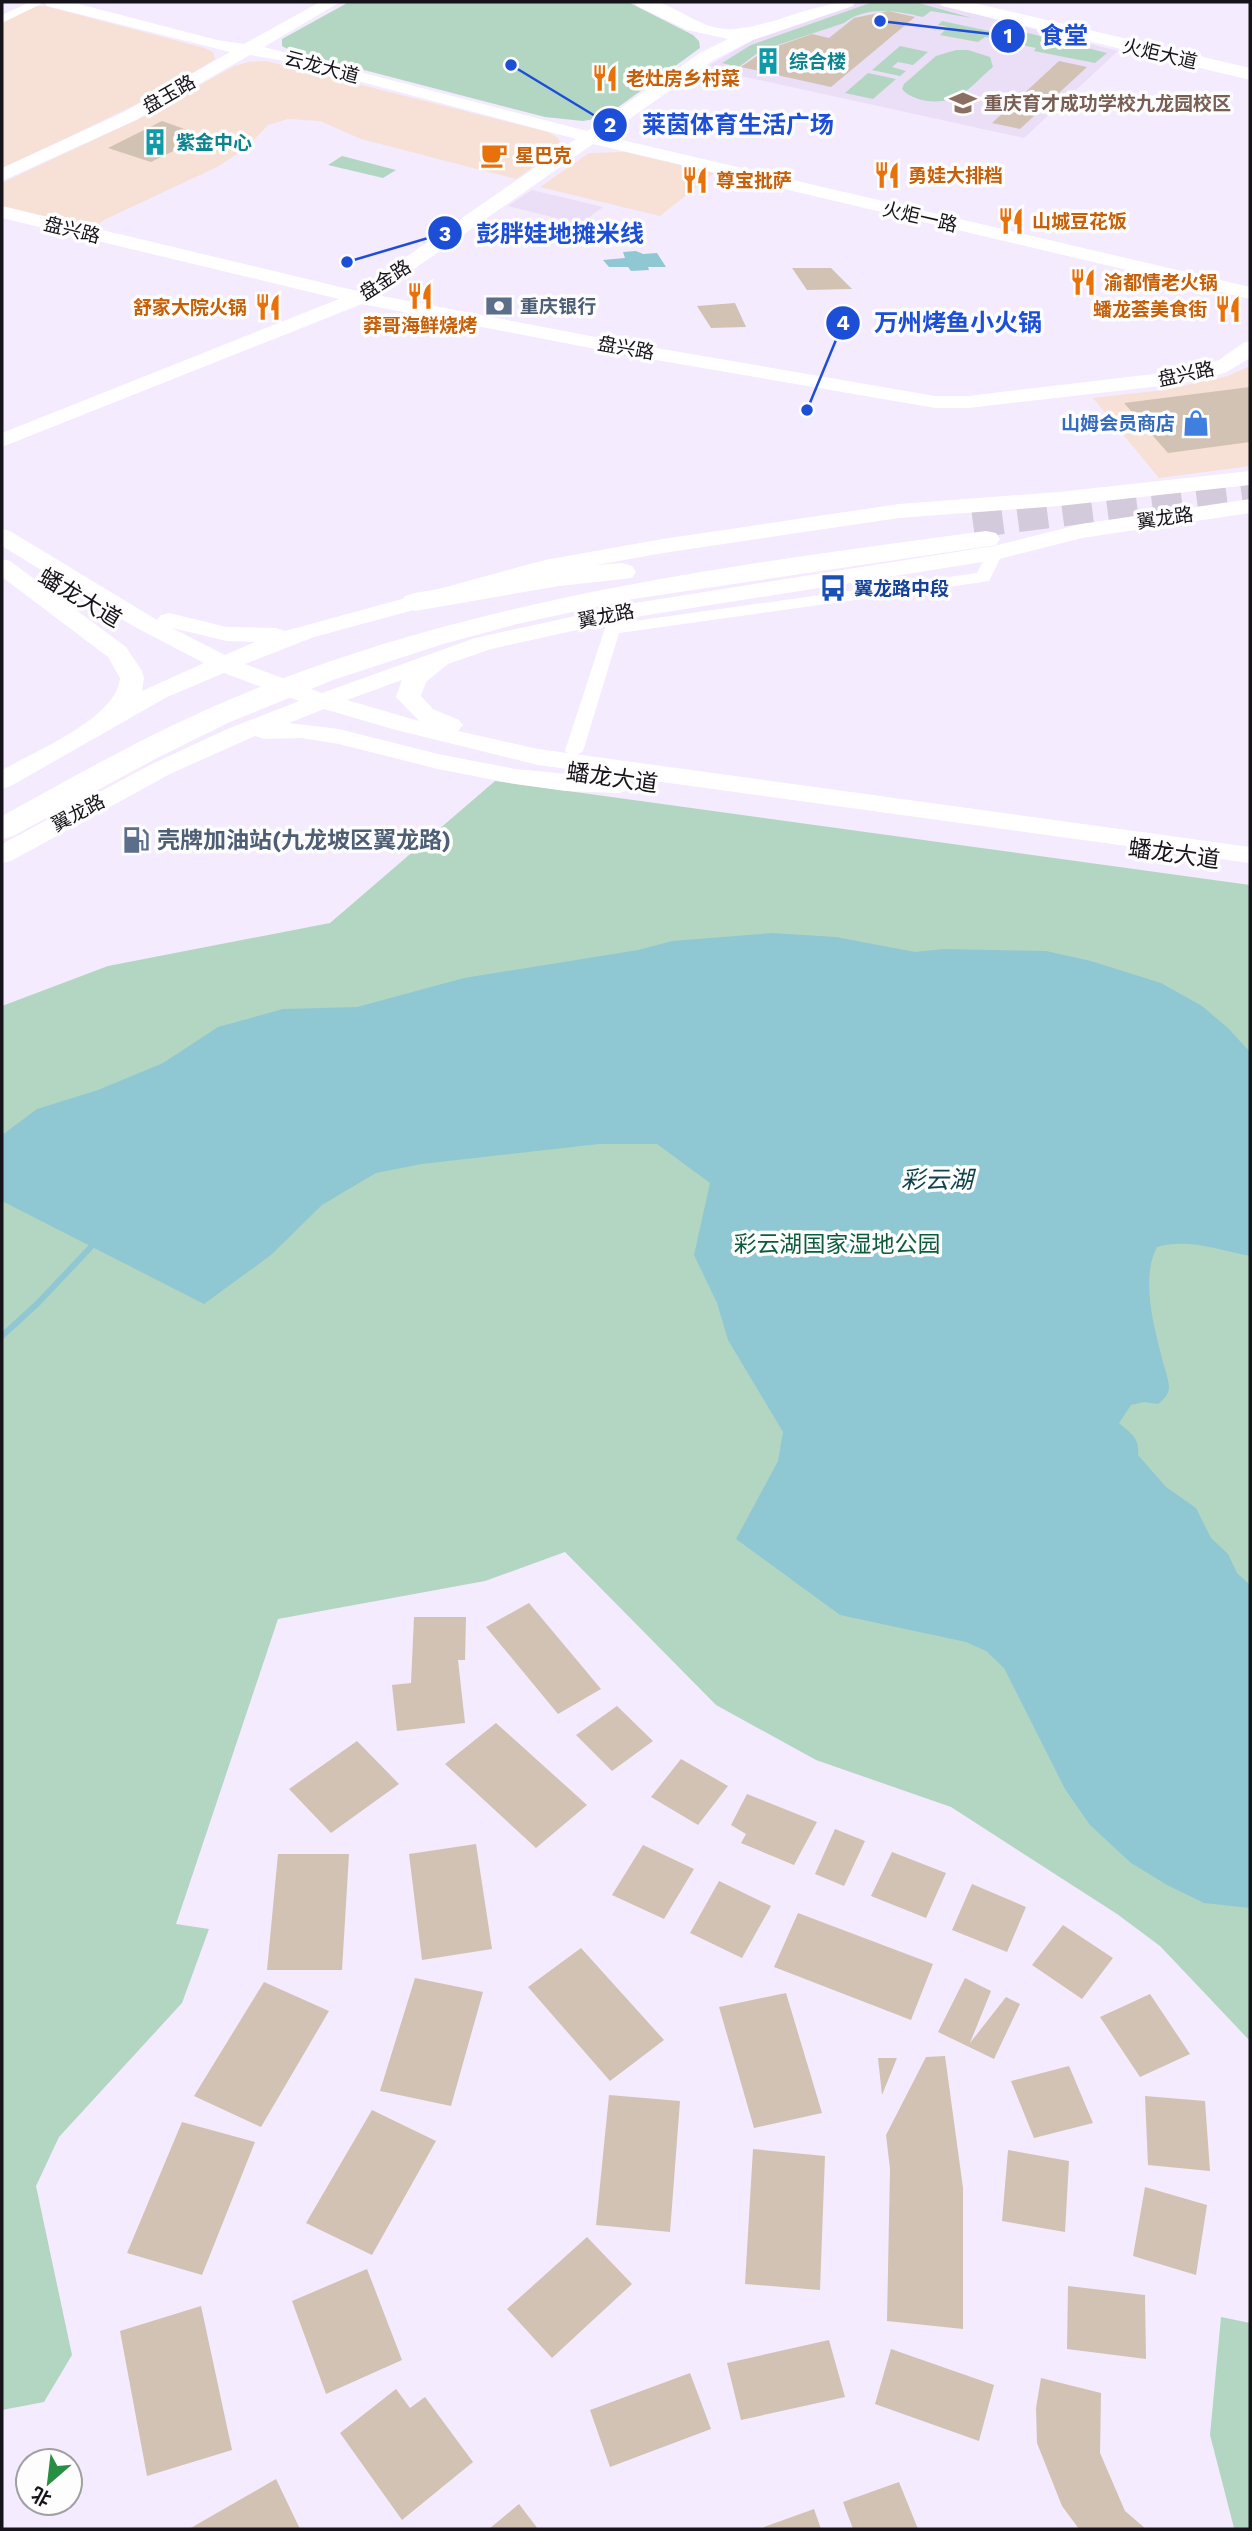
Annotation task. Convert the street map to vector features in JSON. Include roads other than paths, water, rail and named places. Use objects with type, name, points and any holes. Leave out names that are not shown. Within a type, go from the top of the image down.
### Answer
[{"type":"highway","name":"翼龙路","points":[[2,805],[143,730],[271,673],[425,621],[507,598],[985,538]]},
{"type":"highway","points":[[415,602],[559,577],[634,580]]},
{"type":"highway","points":[[506,637],[634,580]]},
{"type":"highway","name":"翼龙路","points":[[2,830],[152,747],[292,685],[438,636],[634,580]]},
{"type":"main road","name":"云龙大道","points":[[53,2],[216,45],[280,55],[590,137]]},
{"type":"main road","name":"盘玉路","points":[[2,175],[128,117],[332,2]]},
{"type":"main road","points":[[643,2],[704,32],[725,35],[743,33],[835,2]]},
{"type":"main road","name":"盘金路","points":[[2,441],[360,298],[706,57],[747,36],[847,2]]},
{"type":"main road","name":"火炬大道","points":[[949,2],[1250,74]]},
{"type":"main road","name":"火炬大道","points":[[970,2],[1250,67]]},
{"type":"main road","points":[[216,45],[278,32]]},
{"type":"main road","points":[[704,32],[714,42],[706,57]]},
{"type":"main road","points":[[219,66],[280,55]]},
{"type":"main road","points":[[621,116],[615,128],[626,147]]},
{"type":"main road","points":[[538,124],[563,135],[569,144],[559,160]]},
{"type":"main road","name":"火炬一路","points":[[590,137],[1248,294]]},
{"type":"main road","name":"盘兴路","points":[[2,212],[398,306],[935,402],[968,402],[1178,378],[1210,372],[1238,360],[1250,347]]},
{"type":"main road","points":[[314,288],[357,288],[386,281]]},
{"type":"main road","points":[[309,320],[359,309],[398,306]]},
{"type":"main road","name":"翼龙路","points":[[2,781],[184,680],[305,632],[545,567],[663,546],[899,512],[1059,499],[1250,478]]},
{"type":"main road","name":"翼龙路","points":[[2,855],[161,769],[234,735],[454,651],[506,637],[985,538],[1081,531],[1250,506]]},
{"type":"main road","points":[[2,529],[53,551],[157,615],[176,623],[202,630],[251,636],[305,632]]},
{"type":"main road","points":[[2,536],[11,557],[117,652],[132,672],[130,694],[89,733]]},
{"type":"main road","name":"蟠龙大道","points":[[11,557],[95,609],[180,656],[229,679],[348,722],[421,743],[535,762],[1250,865]]},
{"type":"main road","points":[[454,651],[415,678],[408,697],[424,714],[452,725],[574,751],[654,779]]},
{"type":"main road","points":[[234,735],[272,730],[302,730],[537,782],[582,786],[654,779]]},
{"type":"main road","name":"蟠龙大道","points":[[654,779],[1250,855]]},
{"type":"street","points":[[2,19],[39,2]]},
{"type":"street","points":[[574,751],[612,629],[983,578],[985,538]]},
{"type":"water","points":[[636,251],[643,254],[657,253],[666,267],[631,271],[628,267],[609,267],[603,260],[625,258],[623,252]]},
{"type":"water","name":"彩云湖","points":[[772,933],[836,937],[915,952],[943,949],[1046,951],[1091,961],[1161,983],[1202,1006],[1228,1028],[1250,1052],[1250,1256],[1192,1244],[1157,1247],[1150,1272],[1150,1300],[1169,1389],[1166,1397],[1158,1404],[1144,1402],[1131,1405],[1119,1423],[1133,1436],[1138,1455],[1166,1487],[1196,1508],[1211,1538],[1228,1554],[1237,1573],[1250,1585],[1250,1908],[1204,1903],[1167,1885],[1131,1863],[1090,1825],[1065,1789],[1004,1668],[986,1651],[966,1642],[840,1615],[736,1539],[778,1461],[783,1432],[728,1340],[717,1303],[694,1255],[710,1183],[657,1144],[599,1144],[422,1164],[376,1173],[322,1205],[271,1255],[204,1304],[2,1201],[2,1135],[37,1109],[98,1090],[163,1063],[218,1027],[283,1009],[357,1007],[464,978],[638,950],[672,941]]},
{"type":"waterway","points":[[2,1336],[37,1304],[90,1248]]},
{"type":"tunnel","points":[[973,523],[1250,487]]},
{"type":"place","name":"食堂","points":[[880,21]]},
{"type":"place","name":"综合楼","points":[[768,61]]},
{"type":"place","name":"莱茵体育生活广场","points":[[511,65]]},
{"type":"place","name":"老灶房乡村菜","points":[[605,78]]},
{"type":"place","name":"重庆育才成功学校九龙园校区","points":[[963,103]]},
{"type":"place","name":"紫金中心","points":[[155,142]]},
{"type":"place","name":"星巴克","points":[[494,155]]},
{"type":"place","name":"勇娃大排档","points":[[887,175]]},
{"type":"place","name":"尊宝批萨","points":[[695,180]]},
{"type":"place","name":"山城豆花饭","points":[[1011,221]]},
{"type":"place","name":"彭胖娃地摊米线","points":[[347,262]]},
{"type":"place","name":"渝都情老火锅","points":[[1083,282]]},
{"type":"place","name":"莽哥海鲜烧烤","points":[[420,296]]},
{"type":"place","name":"重庆银行","points":[[499,306]]},
{"type":"place","name":"舒家大院火锅","points":[[268,307]]},
{"type":"place","name":"蟠龙荟美食街","points":[[1228,309]]},
{"type":"place","name":"万州烤鱼小火锅","points":[[807,410]]},
{"type":"place","name":"山姆会员商店","points":[[1196,423]]},
{"type":"place","name":"翼龙路中段","points":[[833,588]]},
{"type":"place","name":"壳牌加油站(九龙坡区翼龙路)","points":[[136,840]]},
{"type":"park label","name":"彩云湖国家湿地公园","points":[[837,1244]]}]
